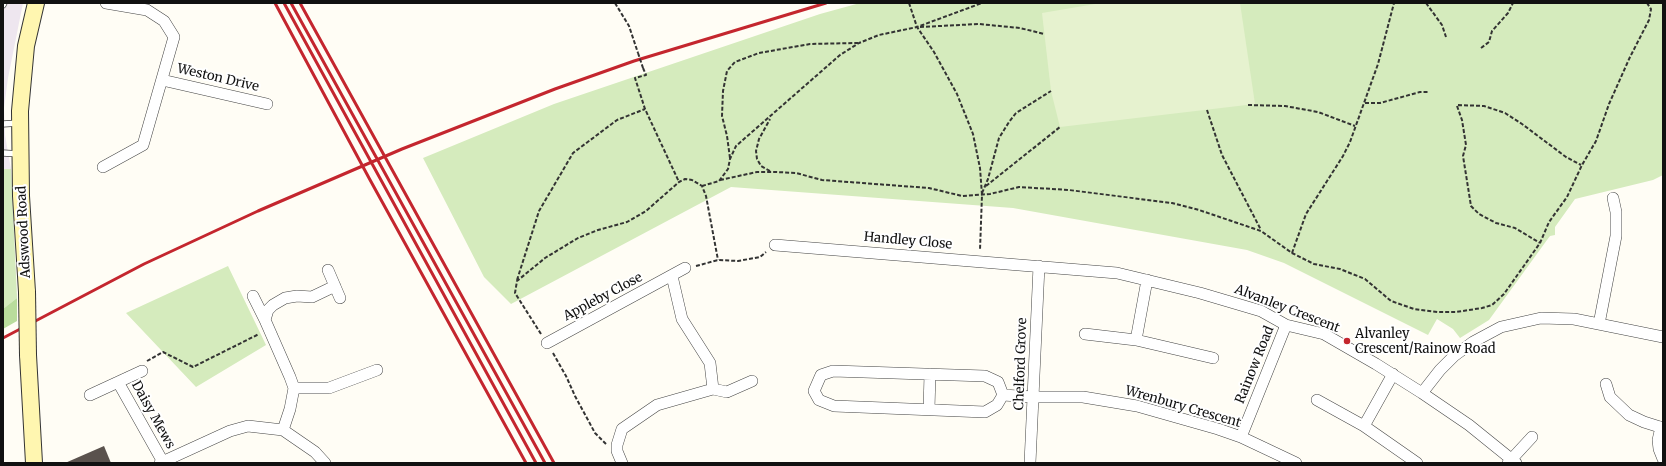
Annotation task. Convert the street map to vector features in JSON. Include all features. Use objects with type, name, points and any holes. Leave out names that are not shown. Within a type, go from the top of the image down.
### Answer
[{"type":"street","name":"Adswood Road","points":[[34,463],[28,355],[27,292],[21,196],[20,123],[26,46],[36,3]]},
{"type":"street","points":[[103,167],[143,144],[174,37],[164,21],[147,10],[106,3]]},
{"type":"street","name":"Weston Drive","points":[[162,80],[267,104]]},
{"type":"street","points":[[1599,324],[1616,236],[1616,212],[1613,198]]},
{"type":"street","name":"Handley Close","points":[[775,245],[1039,266]]},
{"type":"street","name":"Alvanley Crescent","points":[[1039,266],[1117,274],[1147,280],[1200,293],[1261,311],[1286,325],[1324,334],[1422,393],[1469,425],[1512,462]]},
{"type":"street","name":"Chelford Grove","points":[[1030,463],[1039,266]]},
{"type":"street","name":"Appleby Close","points":[[547,342],[685,268]]},
{"type":"street","points":[[328,270],[340,298]]},
{"type":"street","points":[[672,276],[682,319],[710,364],[713,389]]},
{"type":"street","points":[[1136,340],[1147,280]]},
{"type":"street","points":[[267,325],[268,310],[273,304],[285,298],[297,296],[312,297],[335,286]]},
{"type":"street","points":[[253,296],[294,388],[290,409],[283,430]]},
{"type":"street","points":[[1422,393],[1440,370],[1454,356],[1473,342],[1501,327],[1541,318],[1574,319],[1663,337]]},
{"type":"street","name":"Rainow Road","points":[[1241,437],[1286,325]]},
{"type":"street","points":[[1085,334],[1136,340],[1213,358]]},
{"type":"street","points":[[294,388],[329,388],[377,370]]},
{"type":"street","name":"Daisy Mews","points":[[90,395],[142,371]]},
{"type":"street","points":[[832,371],[985,376],[998,382],[1003,395],[997,405],[985,412],[834,406],[819,400],[814,391],[821,375],[832,371]]},
{"type":"street","points":[[929,409],[930,374]]},
{"type":"street","points":[[1364,426],[1392,374]]},
{"type":"street","points":[[622,463],[617,451],[617,444],[622,429],[657,405],[713,389],[727,392],[752,381]]},
{"type":"street","name":"Daisy Mews","points":[[118,382],[162,462]]},
{"type":"street","points":[[1606,384],[1610,397],[1629,415],[1644,422],[1662,427],[1658,440],[1659,449],[1663,459]]},
{"type":"street","name":"Wrenbury Crescent","points":[[1003,395],[1033,397],[1083,397],[1137,406],[1241,437],[1296,463]]},
{"type":"street","points":[[1318,400],[1364,426],[1417,463]]},
{"type":"street","points":[[162,462],[236,429],[248,426],[283,430],[315,452],[325,463]]},
{"type":"street","points":[[1512,462],[1532,437]]},
{"type":"lane","points":[[3,124],[20,123]]},
{"type":"lane","points":[[3,153],[20,154]]},
{"type":"path","points":[[615,3],[629,26],[646,76],[635,78],[645,109],[679,182]]},
{"type":"path","points":[[909,3],[917,27],[934,52],[967,114],[973,134],[980,168],[982,195],[980,261]]},
{"type":"path","points":[[720,180],[728,169],[730,159],[736,146],[771,117],[840,55],[859,43],[879,35],[917,27],[982,3]]},
{"type":"path","points":[[1292,253],[1306,214],[1343,156],[1378,64],[1394,3]]},
{"type":"path","points":[[1426,3],[1442,25],[1446,36]]},
{"type":"path","points":[[1481,48],[1489,42],[1492,31],[1508,13],[1513,3]]},
{"type":"path","points":[[702,186],[720,180],[757,172],[773,172],[796,173],[829,180],[929,188],[962,196],[990,194],[1019,187],[1069,190],[1172,203],[1261,231],[1292,253],[1314,264],[1340,269],[1365,279],[1391,301],[1414,309],[1438,312],[1456,312],[1482,308],[1492,306],[1504,294],[1540,243],[1549,222],[1566,197],[1596,141],[1609,104],[1630,57],[1649,20],[1651,9],[1647,3]]},
{"type":"path","points":[[917,27],[979,24],[1020,28],[1044,34]]},
{"type":"path","points":[[730,159],[727,136],[722,116],[723,91],[727,71],[735,62],[759,53],[810,44],[859,43]]},
{"type":"path","points":[[982,195],[999,138],[1008,122],[1016,112],[1051,91]]},
{"type":"path","points":[[1364,103],[1380,103],[1420,92],[1429,92]]},
{"type":"path","points":[[1248,104],[1285,106],[1318,112],[1355,126]]},
{"type":"path","points":[[1540,243],[1515,228],[1496,223],[1479,214],[1471,206],[1463,156],[1466,145],[1458,106],[1484,106],[1505,113],[1566,157],[1582,165]]},
{"type":"path","points":[[617,451],[609,448],[595,432],[547,342],[515,293],[517,281],[539,211],[573,153],[617,120],[645,109]]},
{"type":"path","points":[[1207,110],[1222,155],[1261,231]]},
{"type":"path","points":[[771,117],[759,139],[756,151],[757,159],[761,166],[766,170],[773,172]]},
{"type":"path","points":[[985,186],[1060,127]]},
{"type":"path","points":[[517,281],[550,255],[578,238],[598,230],[627,222],[646,211],[684,179],[692,180],[702,186],[706,196],[718,260]]},
{"type":"path","points":[[685,268],[718,260],[738,261],[760,257],[775,245]]},
{"type":"path","points":[[142,371],[142,364],[163,352],[193,367],[267,325]]},
{"type":"shaded area","points":[[3,3],[23,3],[8,78],[4,108],[5,135],[11,169],[17,298],[3,309]]},
{"type":"green space","points":[[860,3],[1663,3],[1663,175],[1653,180],[1575,199],[1555,227],[1555,235],[1550,236],[1489,320],[1460,338],[1453,329],[1437,319],[1428,335],[1284,263],[1247,250],[1013,208],[731,187],[511,304],[484,277],[423,158],[554,104],[820,14]]},
{"type":"green space","points":[[1101,3],[1240,3],[1255,104],[1060,127],[1051,91],[1042,13]]},
{"type":"green space","points":[[3,169],[11,169],[17,298],[3,309]]},
{"type":"green space","points":[[228,266],[266,345],[196,387],[126,313]]},
{"type":"green space","points":[[17,298],[17,321],[3,329],[3,309]]},
{"type":"building","points":[[104,446],[111,463],[65,463]]},
{"type":"railway","points":[[275,3],[369,178],[526,463]]},
{"type":"railway","points":[[284,3],[536,463]]},
{"type":"railway","points":[[291,3],[545,463]]},
{"type":"railway","points":[[300,3],[554,463]]},
{"type":"railway","points":[[3,338],[144,264],[258,211],[402,149],[555,89],[634,61],[826,3]]},
{"type":"place","name":"Alvanley Crescent/Rainow Road","points":[[1347,341]]}]
